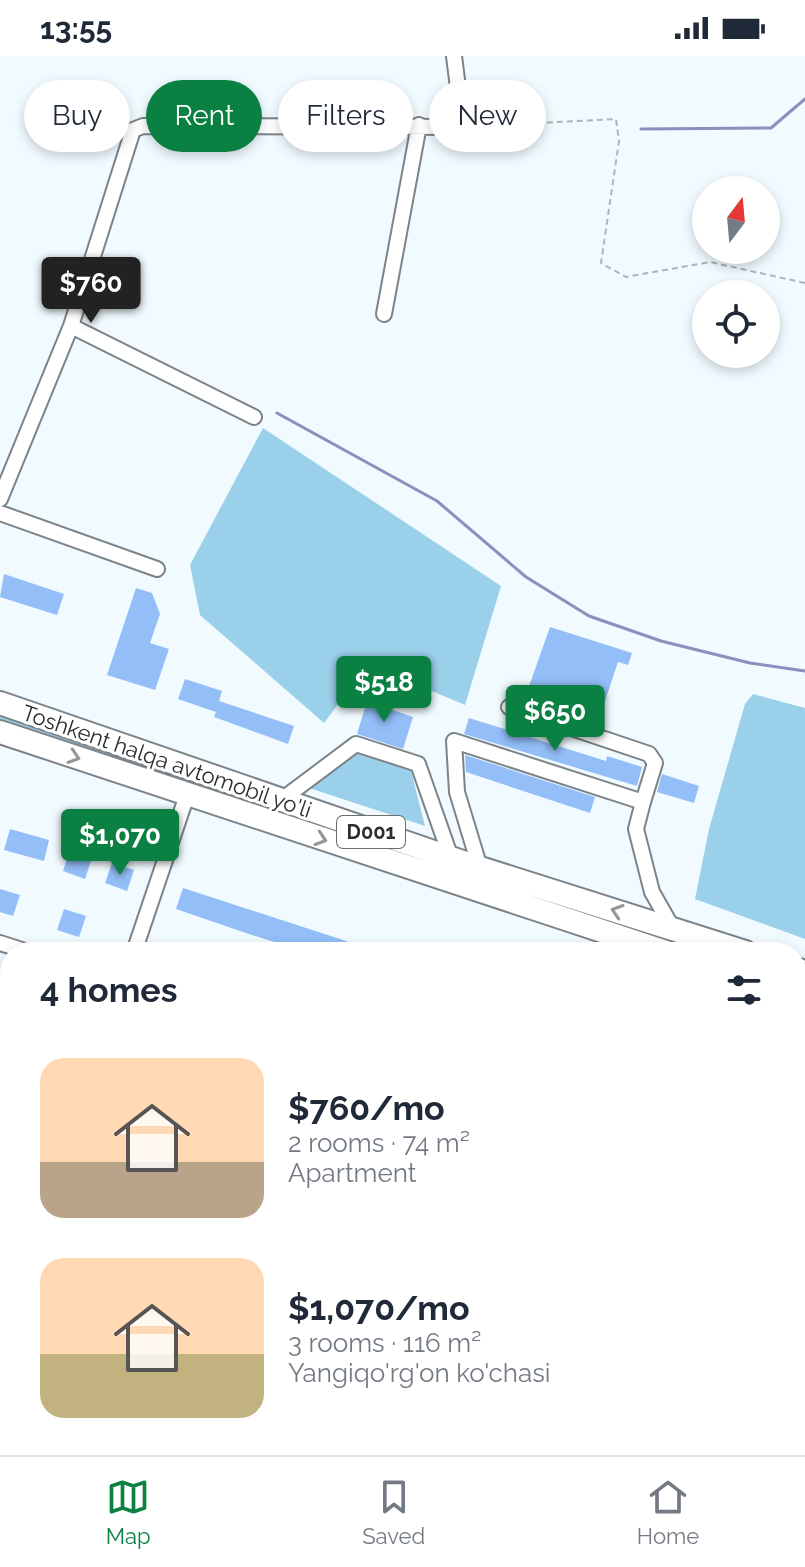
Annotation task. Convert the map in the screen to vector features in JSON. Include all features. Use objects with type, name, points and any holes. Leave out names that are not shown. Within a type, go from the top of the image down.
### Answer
[{"type":"highway","name":"Toshkent halqa avtomobil yo'li","points":[[0,703],[280,801],[709,942]]},
{"type":"highway","name":"Toshkent halqa avtomobil yo'li","points":[[0,732],[635,942]]},
{"type":"street","points":[[454,56],[457,80]]},
{"type":"street","points":[[384,314],[419,125]]},
{"type":"street","points":[[0,499],[71,326],[133,130],[143,126],[429,125]]},
{"type":"street","points":[[71,326],[254,417]]},
{"type":"street","points":[[0,513],[157,569]]},
{"type":"street","points":[[509,707],[649,754],[655,763],[636,829],[652,892],[673,929]]},
{"type":"street","points":[[480,868],[457,792],[454,741],[643,802]]},
{"type":"street","points":[[280,801],[356,744],[418,764],[451,858]]},
{"type":"street","points":[[137,942],[187,795]]},
{"type":"path","points":[[546,123],[616,119],[619,141],[601,263],[626,277],[710,262],[805,283]]},
{"type":"shaded area","points":[[263,428],[501,586],[465,705],[368,664],[324,723],[200,615],[190,565]]},
{"type":"shaded area","points":[[753,694],[805,708],[805,939],[695,899],[709,829],[745,704]]},
{"type":"shaded area","points":[[0,715],[678,942],[655,942],[0,723]]},
{"type":"shaded area","points":[[359,753],[411,771],[425,826],[309,788]]},
{"type":"building","points":[[4,574],[64,594],[57,615],[0,597]]},
{"type":"building","points":[[136,588],[152,593],[160,614],[150,643],[169,649],[155,690],[107,675]]},
{"type":"building","points":[[550,627],[632,653],[628,665],[618,662],[600,716],[527,692]]},
{"type":"building","points":[[185,679],[222,691],[219,701],[294,726],[288,744],[214,717],[216,712],[178,699]]},
{"type":"building","points":[[369,695],[384,699],[381,706],[413,717],[403,749],[357,734]]},
{"type":"building","points":[[469,718],[606,761],[607,756],[642,767],[637,786],[464,734]]},
{"type":"building","points":[[465,755],[595,797],[590,813],[466,772]]},
{"type":"building","points":[[662,774],[699,786],[694,803],[657,792]]},
{"type":"building","points":[[10,829],[49,840],[44,861],[4,850]]},
{"type":"building","points":[[70,850],[92,858],[85,879],[63,871]]},
{"type":"building","points":[[112,863],[134,870],[127,891],[105,883]]},
{"type":"building","points":[[183,888],[348,942],[274,942],[176,909]]},
{"type":"building","points":[[0,889],[20,895],[13,916],[0,912]]},
{"type":"building","points":[[64,909],[86,916],[79,937],[57,930]]},
{"type":"waterway","points":[[641,129],[771,128],[805,99]]},
{"type":"waterway","points":[[277,413],[437,501],[526,577],[589,616],[661,641],[750,663],[805,671]]}]
